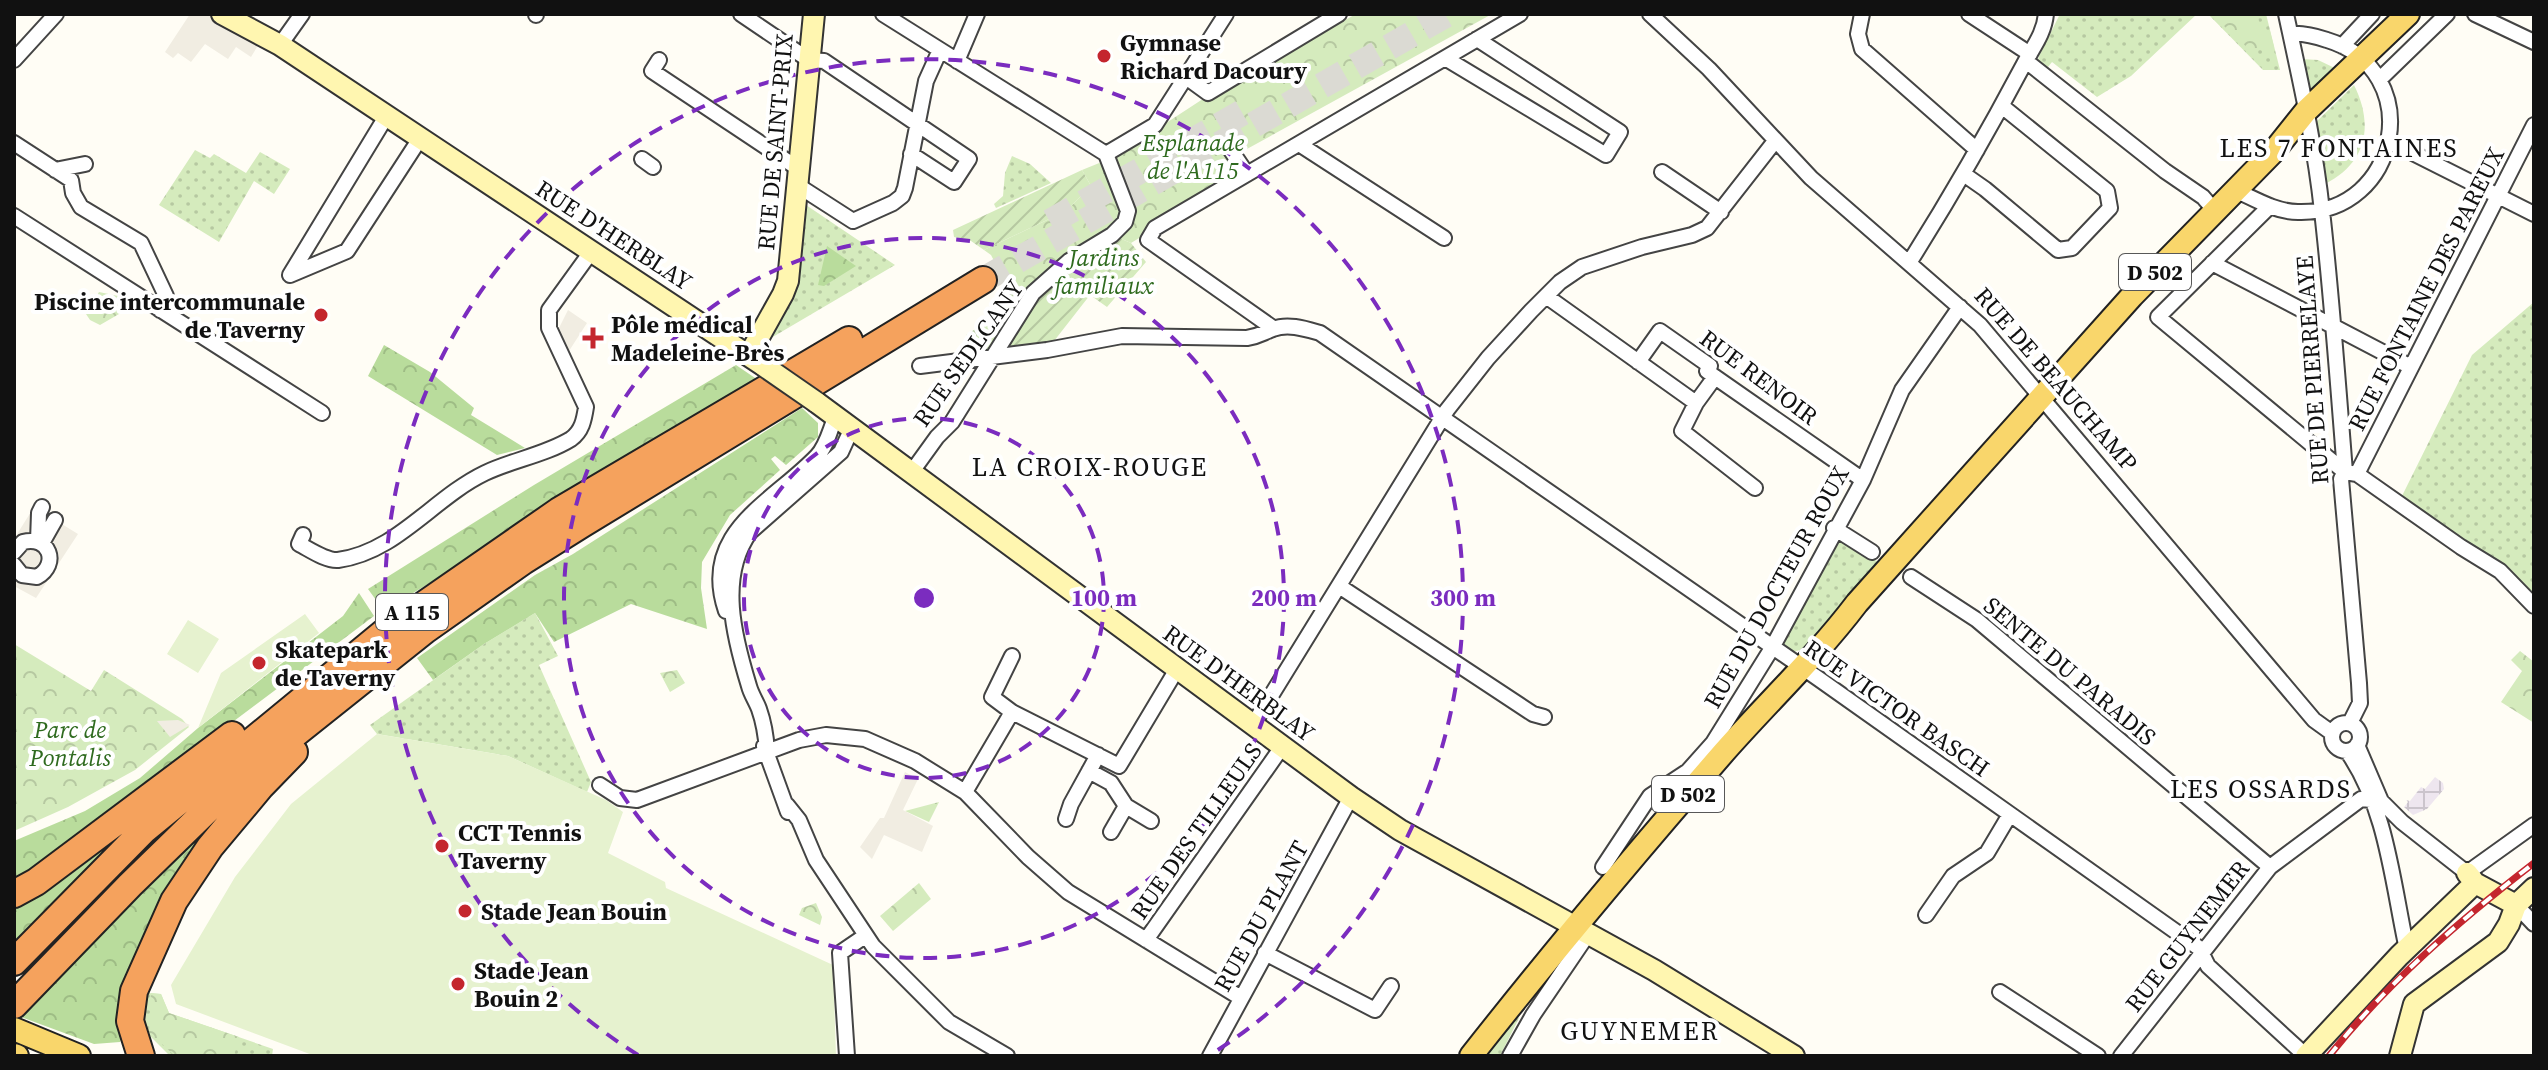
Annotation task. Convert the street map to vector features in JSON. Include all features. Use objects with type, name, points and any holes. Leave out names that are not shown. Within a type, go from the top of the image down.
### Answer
[{"type":"highway","name":"A 115","points":[[14,962],[144,830],[386,631],[559,511],[980,273],[523,561],[380,664],[242,776],[130,885],[14,1005]]},
{"type":"highway","points":[[14,894],[36,882],[353,644],[386,631]]},
{"type":"highway","points":[[136,1056],[130,1021],[134,991],[174,901],[210,847],[261,786],[380,664]]},
{"type":"main road","name":"RUE D'HERBLAY","points":[[222,14],[280,45]]},
{"type":"main road","name":"RUE D'HERBLAY","points":[[239,14],[280,45],[816,402],[1282,747],[1400,830],[1654,970],[1794,1056]]},
{"type":"main road","name":"RUE DE SAINT-PRIX","points":[[750,356],[783,294],[788,275],[814,14]]},
{"type":"main road","name":"D 502","points":[[1471,1056],[1582,930],[1800,665],[2048,404],[2132,296],[2410,14]]},
{"type":"main road","points":[[2306,1056],[2471,878],[2516,905]]},
{"type":"main road","points":[[2400,1056],[2414,1004],[2498,942],[2516,905],[2534,888]]},
{"type":"main road","points":[[14,1029],[79,1056]]},
{"type":"street","points":[[14,60],[56,14]]},
{"type":"street","points":[[280,45],[302,14]]},
{"type":"street","points":[[741,14],[809,60],[824,61],[969,159],[954,182],[911,154]]},
{"type":"street","points":[[883,14],[1106,154],[1155,125],[1226,14]]},
{"type":"street","points":[[957,61],[977,14]]},
{"type":"street","points":[[1186,77],[1208,93],[1339,14]]},
{"type":"street","points":[[920,366],[1122,336],[1261,336],[1273,328],[1148,240],[1155,228],[1520,14]]},
{"type":"street","name":"RUE DE BEAUCHAMP","points":[[1650,14],[1709,69],[1831,196],[1980,325],[2314,720],[2332,733]]},
{"type":"street","points":[[1862,14],[1858,34],[1862,49],[1977,150]]},
{"type":"street","points":[[1969,14],[2028,58],[2167,173],[2203,197],[2215,211]]},
{"type":"street","points":[[1909,263],[1965,175],[2003,107],[2044,30],[2046,14]]},
{"type":"street","name":"RUE DE PIERRELAYE","points":[[2286,14],[2322,209],[2332,326],[2351,473],[2341,479],[2360,703],[2350,723]]},
{"type":"street","points":[[2362,62],[2372,14]]},
{"type":"street","points":[[2362,62],[2447,14]]},
{"type":"street","points":[[2475,14],[2534,42]]},
{"type":"street","points":[[2235,190],[2270,206],[2297,212],[2322,209],[2357,194],[2384,159],[2389,141],[2389,107],[2362,62],[2318,37],[2291,34]]},
{"type":"street","points":[[1445,58],[1606,155],[1620,132],[1477,39]]},
{"type":"street","points":[[659,60],[652,71],[853,221],[902,196],[926,81],[940,50]]},
{"type":"street","points":[[1965,175],[2058,250],[2072,248],[2110,208],[2107,191],[2003,107]]},
{"type":"street","points":[[387,115],[290,275],[347,251],[421,137]]},
{"type":"street","name":"RUE FONTAINE DES PAREUX","points":[[2351,473],[2411,367],[2534,125]]},
{"type":"street","points":[[1253,725],[1442,418],[1488,358],[1546,296],[1582,267],[1701,232],[1721,212],[1775,141]]},
{"type":"street","points":[[2389,141],[2534,214]]},
{"type":"street","points":[[14,143],[71,180],[73,193],[81,207],[141,243],[166,296],[160,310]]},
{"type":"street","points":[[1299,144],[1444,238]]},
{"type":"street","points":[[1230,149],[1247,174]]},
{"type":"street","name":"RUE SEDLCANY","points":[[911,473],[952,422],[986,357],[1033,293],[1069,261],[1112,235],[1125,222],[1128,211],[1106,154]]},
{"type":"street","points":[[55,170],[85,164],[77,177],[71,180]]},
{"type":"street","points":[[1662,172],[1721,212]]},
{"type":"street","points":[[2270,206],[2158,317],[2351,473],[2500,571],[2534,606]]},
{"type":"street","points":[[14,216],[322,413]]},
{"type":"street","points":[[303,535],[299,544],[333,561],[359,555],[395,538],[440,501],[484,473],[573,437],[584,421],[586,407],[549,328],[549,310],[591,252]]},
{"type":"street","points":[[2212,263],[2411,367]]},
{"type":"street","points":[[1546,296],[1696,403]]},
{"type":"street","name":"RUE DU DOCTEUR ROUX","points":[[1603,867],[1650,796],[1688,771],[1713,743],[1772,648],[1834,528],[1863,480],[1902,390],[1960,307]]},
{"type":"street","name":"RUE VICTOR BASCH","points":[[1273,328],[1289,326],[1320,333],[1800,665],[2199,948],[2208,966],[2306,1056]]},
{"type":"street","name":"RUE RENOIR","points":[[1638,362],[1660,331],[1710,366],[1707,371],[1715,377],[1863,480]]},
{"type":"street","points":[[1715,377],[1696,403],[1682,431],[1755,488]]},
{"type":"street","points":[[841,452],[844,422]]},
{"type":"street","points":[[739,648],[720,587],[724,553],[734,534],[750,515],[819,454],[844,422]]},
{"type":"street","points":[[881,450],[841,452],[769,512],[742,543],[735,558],[731,580],[739,648],[749,690],[759,709],[767,751],[798,839],[816,860],[865,936],[892,966],[934,1005],[951,1012],[979,1045],[1007,1056]]},
{"type":"street","points":[[14,565],[22,575],[30,578],[44,573],[51,559],[49,551],[40,542],[39,513],[42,507]]},
{"type":"street","points":[[40,542],[55,520]]},
{"type":"street","points":[[1834,528],[1872,552]]},
{"type":"street","points":[[14,552],[23,542],[40,542]]},
{"type":"street","name":"SENTE DU PARADIS","points":[[1911,577],[1977,620],[2270,867]]},
{"type":"street","points":[[1339,586],[1533,714],[1544,717]]},
{"type":"street","points":[[1012,656],[990,702],[1119,766],[1177,669]]},
{"type":"street","points":[[965,792],[1012,712]]},
{"type":"street","points":[[2352,748],[2333,745],[2332,733],[2339,724],[2350,723],[2360,735],[2352,748],[2357,766],[2377,801],[2405,940],[2410,946]]},
{"type":"street","points":[[600,785],[620,798],[637,800],[814,736],[865,739],[915,761],[965,792],[1028,857],[1068,892],[1241,998]]},
{"type":"street","name":"RUE DES TILLEULS","points":[[1146,940],[1282,747]]},
{"type":"street","points":[[1066,819],[1098,755]]},
{"type":"street","points":[[1089,771],[1111,783],[1126,806],[1151,821]]},
{"type":"street","name":"RUE DU PLANT","points":[[1210,1056],[1351,797]]},
{"type":"street","name":"RUE GUYNEMER","points":[[2121,1056],[2270,867],[2361,799],[2377,801]]},
{"type":"street","points":[[2377,801],[2471,878],[2534,825]]},
{"type":"street","points":[[1111,832],[1126,806]]},
{"type":"street","points":[[1926,915],[1953,876],[1987,853],[2009,816]]},
{"type":"street","points":[[2383,836],[2390,820],[2402,822]]},
{"type":"street","points":[[2516,905],[2534,924]]},
{"type":"street","points":[[1510,1056],[1574,953],[1582,930]]},
{"type":"street","points":[[847,1056],[840,953],[865,936]]},
{"type":"street","points":[[1265,953],[1375,1010],[1384,1025]]},
{"type":"street","points":[[1375,1010],[1391,986]]},
{"type":"street","points":[[2000,992],[2098,1056]]},
{"type":"shaded area","points":[[190,14],[215,14],[260,42],[251,57],[236,47],[228,59],[205,44],[191,62],[178,53],[173,58],[165,52]]},
{"type":"shaded area","points":[[568,310],[587,323],[569,351],[559,328]]},
{"type":"shaded area","points":[[34,507],[78,534],[36,598],[14,586],[14,539]]},
{"type":"shaded area","points":[[178,720],[190,725],[170,737],[157,721]]},
{"type":"shaded area","points":[[905,772],[918,779],[903,810],[933,826],[922,852],[884,835],[872,859],[860,847],[880,818],[884,818]]},
{"type":"shaded area","points":[[2435,777],[2443,783],[2444,789],[2427,809],[2413,815],[2404,807],[2408,802],[2406,800],[2410,801],[2421,787],[2425,789]]},
{"type":"green space","name":"Esplanade de l'A115","points":[[1356,14],[1492,14],[1236,155],[1246,173],[1131,243],[1112,235],[993,357],[978,358],[966,335],[988,321],[1007,286],[991,255],[984,250],[1066,211],[1091,186],[1082,170],[1114,157],[1209,95]]},
{"type":"green space","points":[[2060,14],[2197,14],[2131,76],[2097,97],[2052,62],[2044,72],[2035,70]]},
{"type":"green space","points":[[2208,14],[2266,14],[2280,70],[2263,70]]},
{"type":"green space","points":[[2211,14],[2257,14],[2262,32],[2270,31],[2274,47],[2250,50]]},
{"type":"green space","points":[[2302,59],[2318,60],[2341,71],[2311,102]]},
{"type":"green space","points":[[2354,85],[2364,114],[2363,142],[2350,165],[2325,184],[2315,123]]},
{"type":"green space","points":[[195,150],[210,158],[214,154],[246,173],[260,152],[290,169],[274,194],[254,181],[219,242],[159,205]]},
{"type":"green space","points":[[1012,156],[1030,164],[1051,183],[996,208],[994,204],[1003,196],[1005,173]]},
{"type":"green space","name":"Jardins familiaux","points":[[1082,170],[1091,186],[1066,211],[984,250],[971,241],[954,237],[953,230]]},
{"type":"green space","points":[[806,205],[895,265],[771,338],[797,285]]},
{"type":"green space","name":"Jardins familiaux","points":[[1112,235],[1131,243],[1146,262],[1107,307],[1090,295],[1047,350],[993,357],[1033,293]]},
{"type":"green space","points":[[827,246],[856,266],[824,286],[818,285]]},
{"type":"green space","points":[[99,292],[118,296],[123,301],[137,295],[145,299],[100,325],[86,314]]},
{"type":"green space","points":[[2534,302],[2534,600],[2399,502],[2472,355]]},
{"type":"green space","points":[[384,345],[430,372],[474,408],[471,415],[525,448],[497,455],[368,376]]},
{"type":"green space","points":[[736,365],[758,380],[384,611],[368,589],[534,485]]},
{"type":"green space","points":[[802,408],[818,423],[818,437],[786,465],[775,456],[771,459],[780,470],[730,515],[702,562],[701,588],[707,629],[631,604],[554,642],[535,613],[433,680],[417,658],[535,575]]},
{"type":"green space","points":[[1836,535],[1880,563],[1801,650],[1791,652],[1782,641]]},
{"type":"green space","points":[[359,593],[374,616],[14,884],[14,841],[85,811],[140,778],[198,728],[343,616]]},
{"type":"green space","points":[[535,613],[558,656],[539,665],[591,782],[587,792],[508,756],[377,734],[370,725],[484,644]]},
{"type":"green space","name":"Skatepark de Taverny","points":[[305,614],[319,633],[198,728],[221,673]]},
{"type":"green space","points":[[188,620],[219,639],[198,673],[167,654]]},
{"type":"green space","name":"Parc de Pontalis","points":[[14,644],[91,691],[104,670],[182,719],[189,727],[135,770],[68,807],[14,831]]},
{"type":"green space","points":[[2520,651],[2534,662],[2534,723],[2501,702],[2522,671],[2511,660]]},
{"type":"green space","points":[[677,670],[685,683],[670,692],[660,673]]},
{"type":"green space","name":"Stade Jean Bouin","points":[[377,734],[508,756],[606,800],[623,812],[608,853],[665,882],[666,888],[833,965],[836,1056],[315,1056],[176,1004],[171,985],[235,877],[291,804]]},
{"type":"green space","points":[[939,802],[929,822],[905,811]]},
{"type":"green space","points":[[227,807],[120,1042],[94,1044],[21,1017]]},
{"type":"green space","points":[[142,815],[29,926],[14,942],[14,903]]},
{"type":"green space","points":[[919,883],[931,899],[893,931],[880,916]]},
{"type":"green space","points":[[816,903],[822,917],[820,925],[799,915],[802,908]]},
{"type":"green space","points":[[148,993],[161,994],[169,1013],[273,1049],[272,1056],[170,1056],[144,1030]]},
{"type":"green space","points":[[151,993],[161,994],[169,1013],[239,1037],[234,1056],[175,1056],[149,1032]]},
{"type":"green space","points":[[1514,1013],[1519,1018],[1500,1056],[1482,1056]]},
{"type":"tunnel","points":[[983,280],[1447,14]]},
{"type":"tunnel","points":[[1050,222],[1245,111]]},
{"type":"railway","points":[[2329,1056],[2400,978],[2479,907],[2534,863]]},
{"type":"place","name":"Gymnase Richard Dacoury","points":[[1104,56]]},
{"type":"place","name":"Piscine intercommunale de Taverny","points":[[321,315]]},
{"type":"place","name":"Pôle médical Madeleine-Brès","points":[[593,338]]},
{"type":"place","name":"Skatepark de Taverny","points":[[259,663]]},
{"type":"place","name":"CCT Tennis Taverny","points":[[442,846]]},
{"type":"place","name":"Stade Jean Bouin","points":[[465,911]]},
{"type":"place","name":"Stade Jean Bouin 2","points":[[458,984]]},
{"type":"district","name":"LES 7 FONTAINES","points":[[2339,148]]},
{"type":"district","name":"LA CROIX-ROUGE","points":[[1090,467]]},
{"type":"district","name":"LES OSSARDS","points":[[2261,789]]},
{"type":"district","name":"GUYNEMER","points":[[1640,1031]]}]
